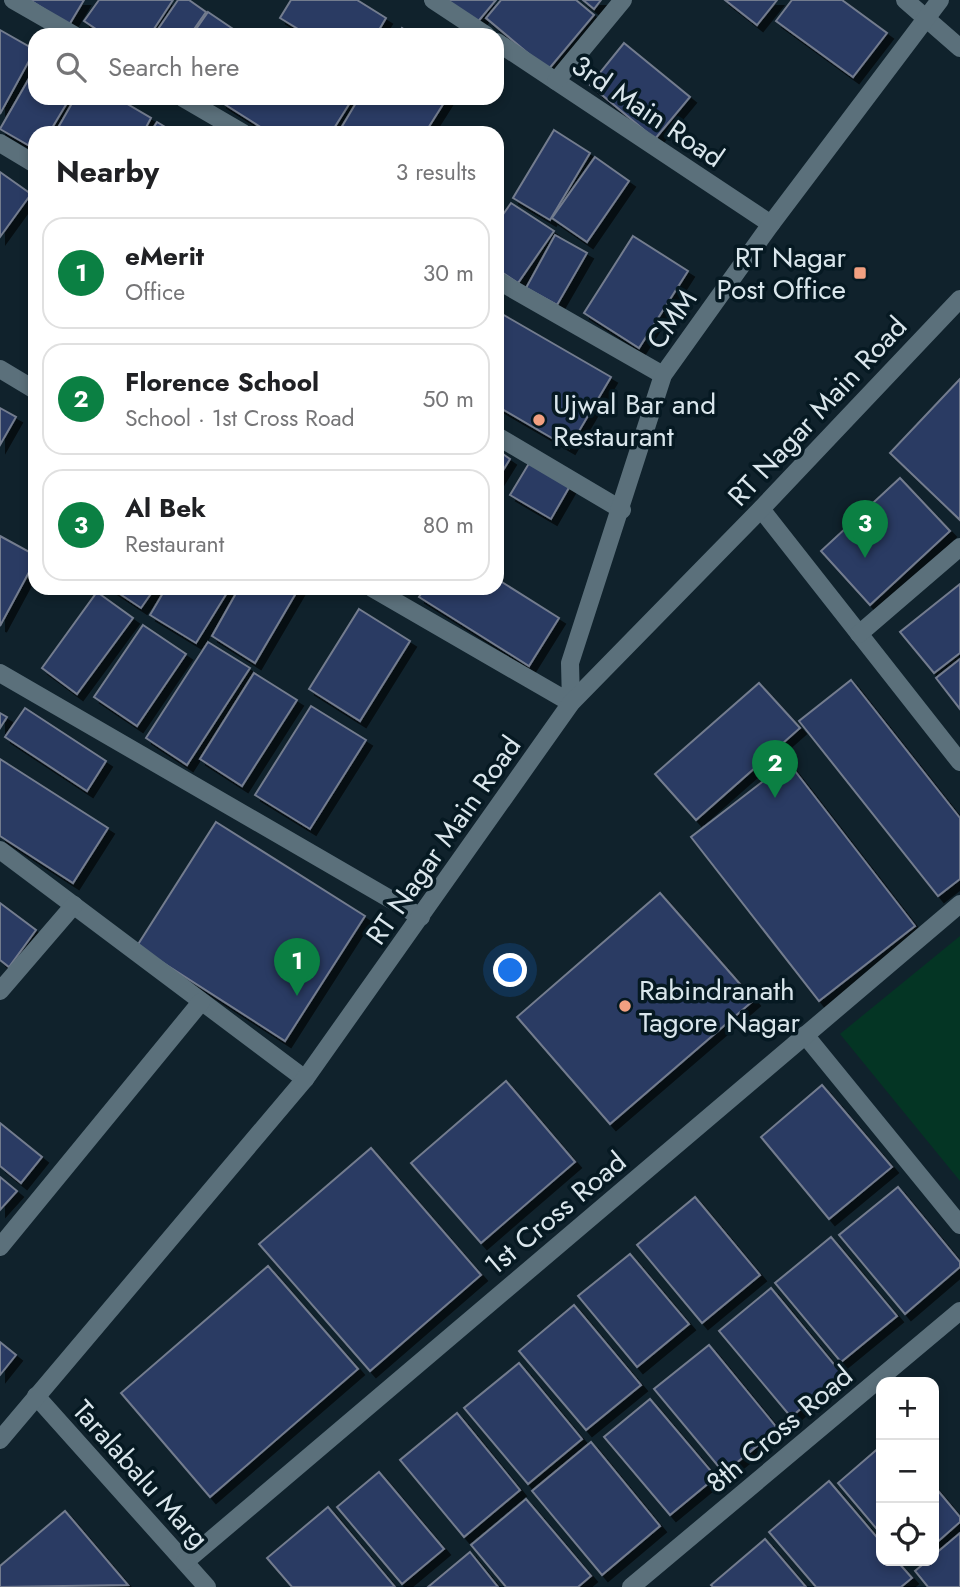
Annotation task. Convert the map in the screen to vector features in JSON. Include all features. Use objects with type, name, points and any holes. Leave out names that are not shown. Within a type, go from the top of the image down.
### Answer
[{"type":"street","points":[[13,0],[62,28]]},
{"type":"street","points":[[433,0],[475,28]]},
{"type":"street","points":[[556,81],[624,0]]},
{"type":"street","points":[[905,0],[960,48]]},
{"type":"street","name":"CMM","points":[[571,703],[570,663],[622,510],[663,376],[771,224],[940,0]]},
{"type":"street","name":"3rd Main Road","points":[[504,47],[771,224]]},
{"type":"street","points":[[195,105],[231,126]]},
{"type":"street","points":[[0,143],[28,160]]},
{"type":"street","points":[[504,284],[663,376]]},
{"type":"street","name":"RT Nagar Main Road","points":[[0,1440],[305,1079],[571,703],[761,509],[960,299]]},
{"type":"street","points":[[0,369],[28,386]]},
{"type":"street","points":[[504,440],[622,510]]},
{"type":"street","points":[[761,509],[960,762]]},
{"type":"street","points":[[859,634],[960,547]]},
{"type":"street","points":[[384,595],[571,703]]},
{"type":"street","points":[[0,673],[421,917]]},
{"type":"street","points":[[0,850],[305,1079]]},
{"type":"street","name":"1st Cross Road","points":[[185,1562],[960,904]]},
{"type":"street","points":[[0,992],[74,905]]},
{"type":"street","points":[[0,1247],[201,1002]]},
{"type":"street","points":[[805,1035],[960,1225]]},
{"type":"street","name":"8th Cross Road","points":[[631,1587],[960,1311]]},
{"type":"street","name":"Taralabalu Marg","points":[[36,1396],[207,1587]]},
{"type":"green space","points":[[960,936],[960,1181],[840,1034]]},
{"type":"building","points":[[30,0],[84,0],[69,25]]},
{"type":"building","points":[[99,0],[173,0],[155,28],[94,28],[84,21]]},
{"type":"building","points":[[178,0],[189,0],[206,12],[195,28],[159,28]]},
{"type":"building","points":[[291,0],[357,0],[386,18],[380,28],[296,28],[280,18]]},
{"type":"building","points":[[447,0],[496,0],[476,24]]},
{"type":"building","points":[[501,0],[576,0],[594,15],[548,70],[504,33],[504,28],[498,28],[486,18]]},
{"type":"building","points":[[583,0],[601,0],[594,9]]},
{"type":"building","points":[[725,0],[777,0],[757,25]]},
{"type":"building","points":[[792,0],[842,0],[887,33],[853,77],[776,21]]},
{"type":"building","points":[[208,12],[232,28],[197,28]]},
{"type":"building","points":[[0,30],[28,46],[28,63],[0,114]]},
{"type":"building","points":[[624,43],[690,97],[655,139],[590,85]]},
{"type":"building","points":[[28,80],[28,105],[66,105],[53,126],[28,126],[28,145],[0,129]]},
{"type":"building","points":[[71,105],[129,105],[151,118],[147,126],[59,126]]},
{"type":"building","points":[[226,105],[349,105],[335,126],[259,126]]},
{"type":"building","points":[[355,105],[443,105],[429,126],[342,126]]},
{"type":"building","points":[[554,130],[590,153],[550,220],[513,198]]},
{"type":"building","points":[[595,157],[629,181],[587,242],[552,218]]},
{"type":"building","points":[[0,172],[28,192],[28,198],[0,237]]},
{"type":"building","points":[[511,203],[554,231],[518,283],[504,274],[504,213]]},
{"type":"building","points":[[555,235],[587,253],[557,305],[526,288]]},
{"type":"building","points":[[633,236],[688,271],[639,348],[584,313]]},
{"type":"building","points":[[504,315],[611,377],[569,448],[504,410]]},
{"type":"building","points":[[960,379],[960,520],[890,453]]},
{"type":"building","points":[[0,408],[16,417],[0,445]]},
{"type":"building","points":[[504,455],[510,459],[504,469]]},
{"type":"building","points":[[531,460],[571,484],[551,519],[510,495]]},
{"type":"building","points":[[900,478],[950,531],[870,605],[821,551]]},
{"type":"building","points":[[0,536],[28,551],[28,574],[0,626]]},
{"type":"building","points":[[504,583],[559,618],[529,666],[419,597],[504,595]]},
{"type":"building","points":[[960,584],[960,653],[934,673],[900,632]]},
{"type":"building","points":[[95,595],[101,595],[133,618],[77,694],[42,668]]},
{"type":"building","points":[[122,595],[150,595],[141,608]]},
{"type":"building","points":[[162,595],[226,595],[196,643],[150,615]]},
{"type":"building","points":[[235,595],[295,595],[255,663],[212,636]]},
{"type":"building","points":[[359,609],[410,641],[360,721],[309,689]]},
{"type":"building","points":[[143,625],[186,654],[137,726],[94,697]]},
{"type":"building","points":[[208,642],[250,668],[187,765],[146,738]]},
{"type":"building","points":[[960,659],[960,709],[936,678]]},
{"type":"building","points":[[254,673],[297,700],[242,786],[200,759]]},
{"type":"building","points":[[851,680],[960,818],[960,879],[938,896],[799,721]]},
{"type":"building","points":[[759,683],[800,728],[696,820],[655,774]]},
{"type":"building","points":[[311,706],[366,740],[310,829],[255,795]]},
{"type":"building","points":[[25,708],[106,761],[87,791],[5,737]]},
{"type":"building","points":[[0,713],[7,717],[0,728]]},
{"type":"building","points":[[0,759],[108,828],[73,883],[0,836]]},
{"type":"building","points":[[788,762],[915,926],[819,1001],[691,837]]},
{"type":"building","points":[[216,822],[365,916],[285,1041],[137,946]]},
{"type":"building","points":[[660,893],[754,1000],[610,1124],[517,1017]]},
{"type":"building","points":[[0,903],[36,930],[9,967],[0,960]]},
{"type":"building","points":[[506,1081],[575,1162],[481,1243],[411,1163]]},
{"type":"building","points":[[822,1085],[892,1167],[829,1219],[761,1137]]},
{"type":"building","points":[[0,1123],[42,1157],[21,1183],[0,1166]]},
{"type":"building","points":[[371,1148],[481,1275],[370,1371],[259,1244]]},
{"type":"building","points":[[0,1177],[17,1191],[0,1210]]},
{"type":"building","points":[[898,1187],[960,1262],[960,1267],[905,1314],[839,1235]]},
{"type":"building","points":[[695,1197],[760,1275],[702,1323],[637,1245]]},
{"type":"building","points":[[831,1237],[897,1316],[841,1362],[775,1283]]},
{"type":"building","points":[[630,1254],[689,1324],[637,1367],[578,1296]]},
{"type":"building","points":[[268,1266],[358,1369],[210,1497],[121,1393]]},
{"type":"building","points":[[771,1288],[842,1374],[791,1417],[719,1331]]},
{"type":"building","points":[[574,1305],[641,1385],[586,1430],[519,1351]]},
{"type":"building","points":[[0,1342],[16,1355],[0,1375]]},
{"type":"building","points":[[709,1345],[778,1429],[724,1473],[654,1389]]},
{"type":"building","points":[[519,1363],[582,1439],[528,1484],[464,1408]]},
{"type":"building","points":[[650,1399],[716,1477],[670,1515],[604,1437]]},
{"type":"building","points":[[457,1413],[520,1490],[464,1537],[400,1460]]},
{"type":"building","points":[[591,1442],[660,1526],[602,1575],[532,1491]]},
{"type":"building","points":[[876,1450],[876,1528],[838,1483]]},
{"type":"building","points":[[379,1472],[444,1549],[402,1584],[337,1507]]},
{"type":"building","points":[[829,1481],[876,1536],[876,1566],[901,1566],[912,1578],[901,1587],[816,1587],[769,1532]]},
{"type":"building","points":[[939,1492],[960,1517],[960,1522],[939,1541]]},
{"type":"building","points":[[526,1499],[591,1576],[578,1587],[506,1587],[471,1545]]},
{"type":"building","points":[[328,1507],[395,1587],[292,1587],[267,1558]]},
{"type":"building","points":[[65,1511],[128,1585],[0,1587],[0,1566]]},
{"type":"building","points":[[960,1533],[960,1587],[928,1587],[915,1571],[921,1566],[939,1566],[939,1551]]},
{"type":"building","points":[[765,1539],[806,1587],[711,1585]]},
{"type":"building","points":[[470,1552],[498,1587],[428,1587]]},
{"type":"place","name":"RT Nagar Post Office","points":[[860,273]]},
{"type":"place","name":"Ujwal Bar and Restaurant","points":[[539,420]]},
{"type":"place","name":"Al Bek","points":[[865,558]]},
{"type":"place","name":"Florence School","points":[[775,798]]},
{"type":"place","name":"eMerit","points":[[297,996]]},
{"type":"place","name":"Rabindranath Tagore Nagar","points":[[625,1006]]}]
